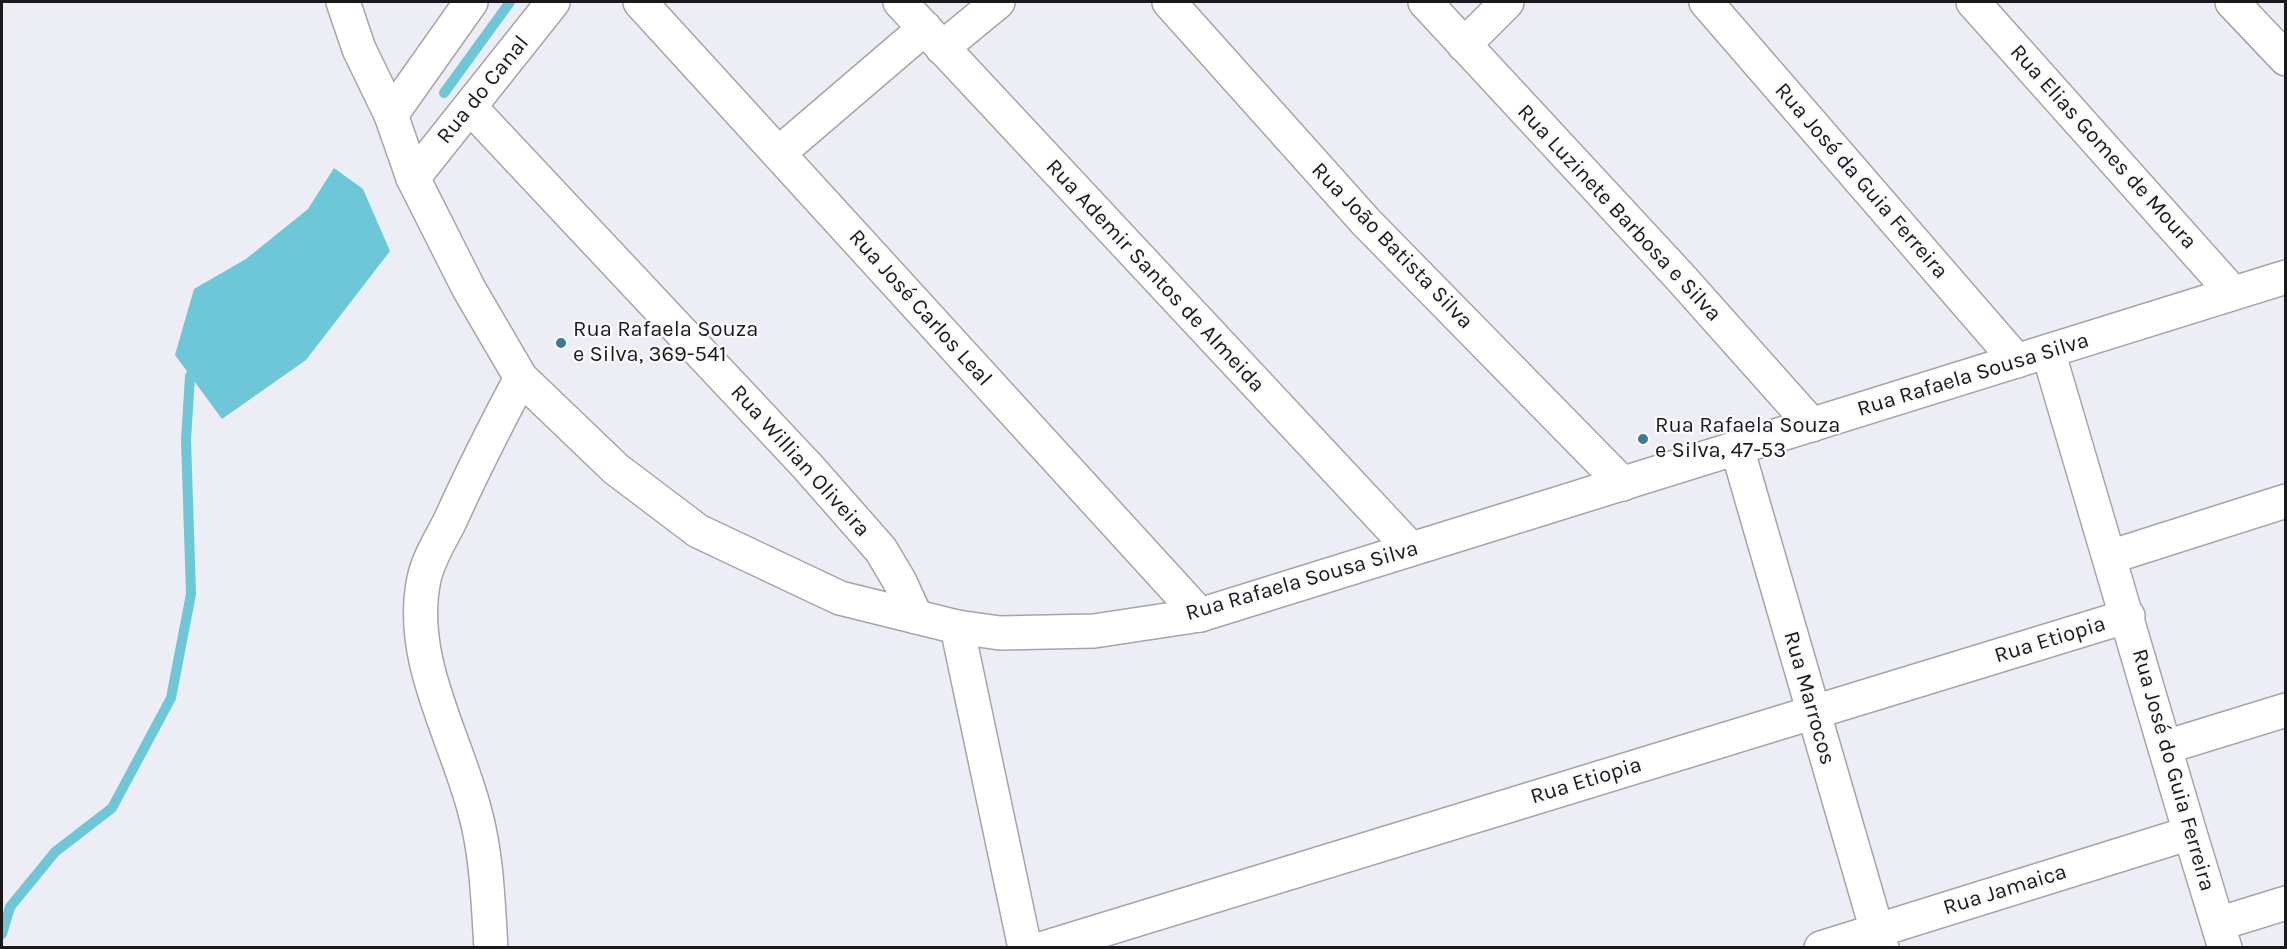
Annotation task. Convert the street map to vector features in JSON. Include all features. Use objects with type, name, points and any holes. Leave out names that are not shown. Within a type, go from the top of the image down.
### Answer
[{"type":"street","name":"Rua Rafaela Sousa Silva","points":[[343,2],[359,49],[391,115],[413,178],[469,289],[521,378],[616,469],[698,531],[840,598],[957,627],[1000,633],[1094,631],[1200,615],[2286,277]]},
{"type":"street","points":[[391,115],[471,2]]},
{"type":"street","name":"Rua do Canal","points":[[413,178],[554,2]]},
{"type":"street","name":"Rua José Carlos Leal","points":[[640,2],[1200,615]]},
{"type":"street","name":"Rua Ademir Santos de Almeida","points":[[900,2],[1411,549]]},
{"type":"street","points":[[779,153],[933,38],[998,2]]},
{"type":"street","name":"Rua João Batista Silva","points":[[1169,2],[1366,222],[1623,484]]},
{"type":"street","name":"Rua Luzinete Barbosa e Silva","points":[[1425,2],[1681,278],[1812,425]]},
{"type":"street","points":[[1464,45],[1507,2]]},
{"type":"street","name":"Rua José da Guia Ferreira","points":[[1706,2],[2017,361]]},
{"type":"street","name":"Rua Elias Gomes de Moura","points":[[1973,2],[2233,293]]},
{"type":"street","points":[[2232,2],[2286,59]]},
{"type":"street","name":"Rua Willian Oliveira","points":[[470,107],[808,467],[881,550],[900,582],[916,617]]},
{"type":"street","name":"Rua José do Guia Ferreira","points":[[2048,351],[2222,936]]},
{"type":"street","points":[[491,948],[486,871],[475,812],[433,688],[424,645],[421,609],[424,578],[436,550],[521,378]]},
{"type":"street","name":"Rua Marrocos","points":[[1737,448],[1880,939]]},
{"type":"street","points":[[2110,557],[2286,501]]},
{"type":"street","name":"Rua Etiopia","points":[[1044,948],[2128,616]]},
{"type":"street","points":[[957,627],[1025,948]]},
{"type":"street","points":[[2166,747],[2286,710]]},
{"type":"street","name":"Rua Jamaica","points":[[1821,948],[1880,939],[2190,833]]},
{"type":"street","points":[[2222,936],[2286,903]]},
{"type":"water","points":[[334,168],[363,189],[390,251],[306,360],[222,419],[175,355],[194,289],[246,259],[308,209]]},
{"type":"waterway","points":[[444,93],[510,2]]},
{"type":"waterway","points":[[2,934],[10,907],[55,852],[112,808],[171,698],[191,594],[186,440],[190,376],[198,366]]},
{"type":"place","name":"Rua Rafaela Souza e Silva, 369-541","points":[[561,343]]},
{"type":"place","name":"Rua Rafaela Souza e Silva, 47-53","points":[[1643,439]]}]
